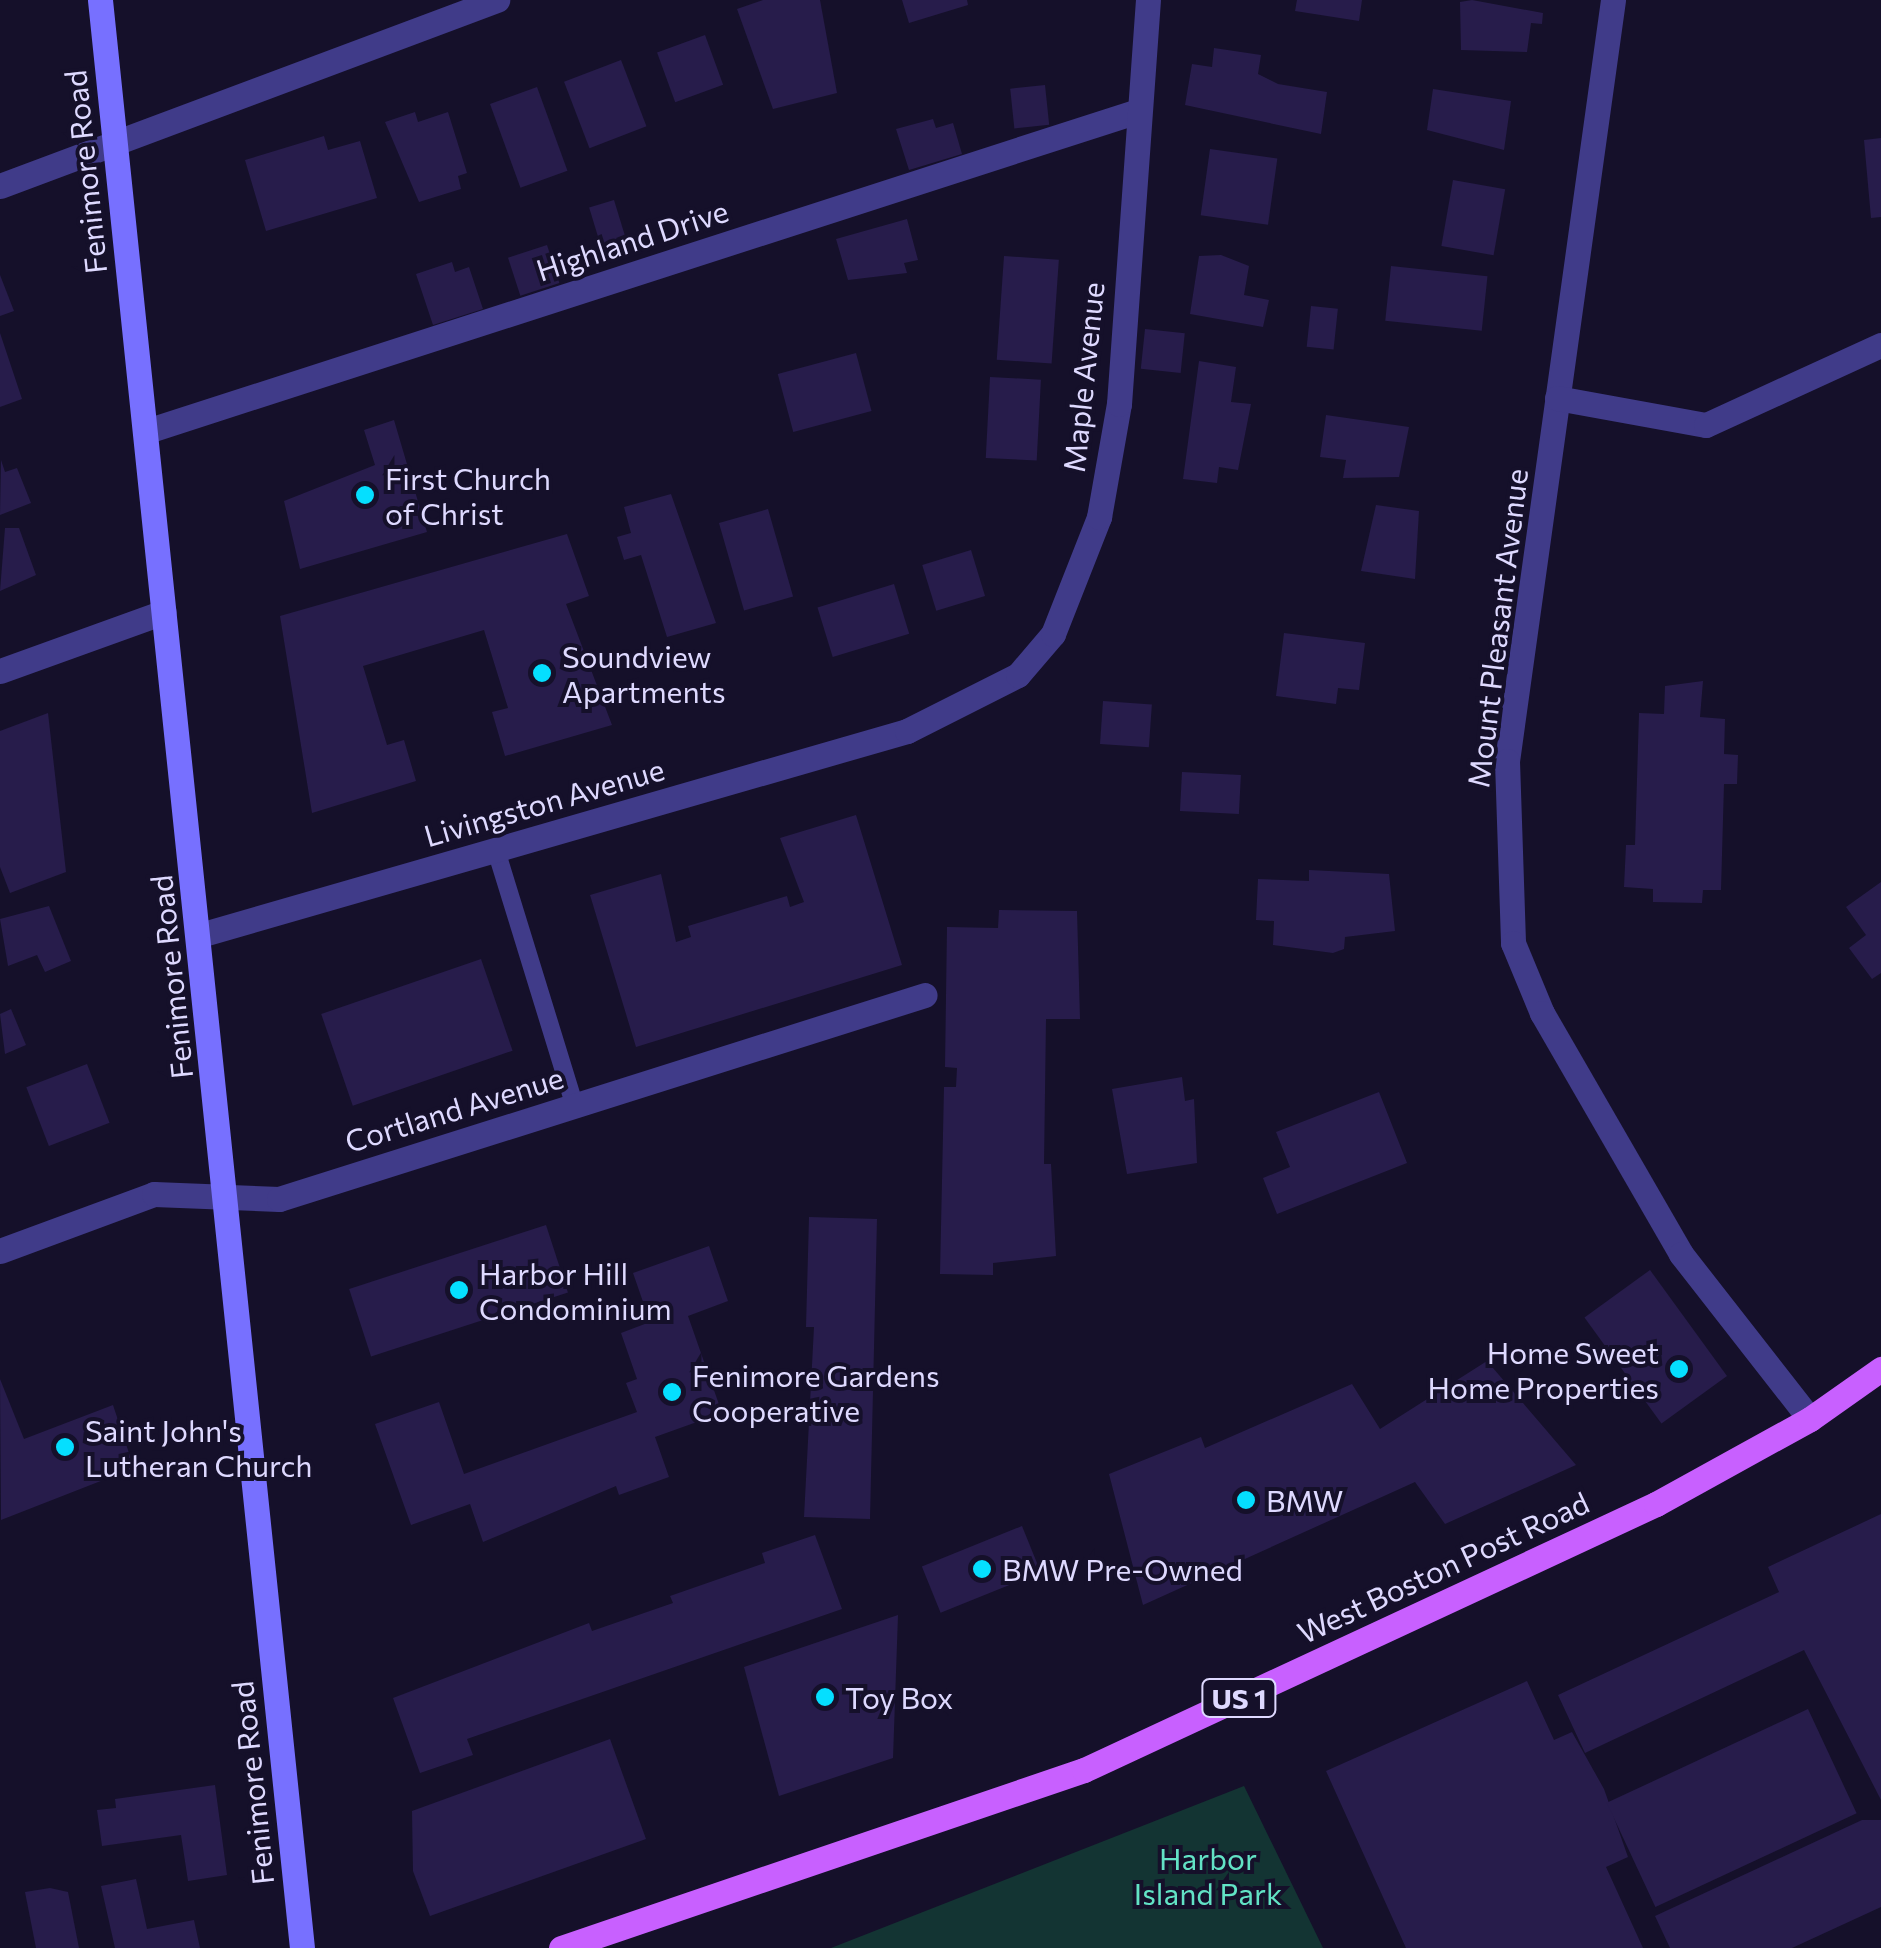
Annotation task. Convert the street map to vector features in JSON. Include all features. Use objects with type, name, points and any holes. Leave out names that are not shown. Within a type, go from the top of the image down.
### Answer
[{"type":"main road","name":"West Boston Post Road","points":[[562,1948],[1084,1770],[1656,1504],[1810,1419],[1881,1369]]},
{"type":"street","name":"Fenimore Road","points":[[100,0],[302,1948]]},
{"type":"street","points":[[0,186],[498,0]]},
{"type":"street","name":"Maple Avenue","points":[[906,731],[1018,675],[1054,634],[1099,517],[1119,404],[1148,0]]},
{"type":"street","name":"Mount Pleasant Avenue","points":[[1613,0],[1508,760],[1513,942],[1542,1013],[1682,1254],[1810,1419]]},
{"type":"street","name":"Highland Drive","points":[[146,431],[1138,111]]},
{"type":"street","points":[[1557,398],[1706,424],[1881,345]]},
{"type":"street","points":[[0,671],[164,612]]},
{"type":"street","name":"Livingston Avenue","points":[[200,936],[906,731]]},
{"type":"street","name":"Cortland Avenue","points":[[0,1252],[154,1194],[278,1199],[925,995]]},
{"type":"lane","points":[[496,850],[575,1106]]},
{"type":"green space","name":"Harbor Island Park","points":[[1244,1786],[1323,1948],[831,1948]]},
{"type":"building","points":[[763,0],[820,0],[837,93],[773,109],[737,9]]},
{"type":"building","points":[[902,0],[967,0],[968,5],[909,23]]},
{"type":"building","points":[[1297,0],[1362,0],[1359,21],[1295,11]]},
{"type":"building","points":[[1472,0],[1543,13],[1542,24],[1531,23],[1527,52],[1461,50],[1460,2]]},
{"type":"building","points":[[705,35],[723,85],[675,102],[657,52]]},
{"type":"building","points":[[1214,48],[1261,55],[1258,74],[1278,84],[1327,92],[1321,134],[1185,105],[1192,64],[1212,67]]},
{"type":"building","points":[[621,60],[646,126],[589,148],[564,82]]},
{"type":"building","points":[[1045,85],[1049,125],[1014,128],[1010,89]]},
{"type":"building","points":[[537,87],[567,171],[520,188],[490,104]]},
{"type":"building","points":[[1433,89],[1511,101],[1504,150],[1427,130]]},
{"type":"building","points":[[415,112],[418,122],[448,112],[467,173],[458,176],[461,189],[419,202],[385,122]]},
{"type":"building","points":[[933,119],[936,128],[953,123],[962,154],[909,170],[896,129]]},
{"type":"building","points":[[324,136],[328,150],[360,141],[377,198],[266,231],[245,160]]},
{"type":"building","points":[[1881,138],[1881,217],[1871,218],[1864,140]]},
{"type":"building","points":[[1210,149],[1277,158],[1268,225],[1201,215]]},
{"type":"building","points":[[1453,180],[1505,189],[1494,255],[1441,246]]},
{"type":"building","points":[[614,200],[627,242],[602,250],[589,208]]},
{"type":"building","points":[[907,219],[918,260],[904,263],[907,273],[848,280],[836,239]]},
{"type":"building","points":[[547,245],[559,283],[520,296],[508,258]]},
{"type":"building","points":[[1221,255],[1249,266],[1244,295],[1269,300],[1263,327],[1190,314],[1199,256]]},
{"type":"building","points":[[1004,256],[1059,260],[1052,364],[997,360]]},
{"type":"building","points":[[452,262],[455,272],[469,267],[483,309],[433,325],[416,274]]},
{"type":"building","points":[[1391,266],[1487,276],[1482,331],[1385,321]]},
{"type":"building","points":[[0,275],[14,311],[0,316]]},
{"type":"building","points":[[1311,306],[1338,309],[1334,350],[1307,347]]},
{"type":"building","points":[[1145,329],[1185,333],[1181,373],[1141,369]]},
{"type":"building","points":[[0,333],[22,399],[0,407]]},
{"type":"building","points":[[856,353],[872,411],[793,432],[778,374]]},
{"type":"building","points":[[1199,361],[1236,367],[1231,402],[1251,404],[1238,470],[1219,467],[1217,483],[1183,479]]},
{"type":"building","points":[[990,377],[1041,380],[1037,461],[986,458]]},
{"type":"building","points":[[1326,415],[1409,427],[1399,477],[1343,478],[1346,460],[1320,457]]},
{"type":"building","name":"First Church of Christ","points":[[394,420],[427,532],[300,569],[284,501],[375,465],[364,430]]},
{"type":"building","points":[[1,460],[5,472],[17,468],[31,503],[0,515]]},
{"type":"building","points":[[671,494],[716,623],[667,637],[641,555],[624,560],[617,537],[631,533],[624,507]]},
{"type":"building","points":[[1376,505],[1419,511],[1415,579],[1361,571]]},
{"type":"building","points":[[768,509],[793,596],[744,611],[719,523]]},
{"type":"building","points":[[5,528],[19,528],[36,575],[0,591]]},
{"type":"building","name":"Soundview Apartments","points":[[567,534],[589,596],[566,604],[612,725],[505,756],[492,712],[508,708],[484,630],[363,666],[387,745],[404,740],[416,781],[312,813],[280,616]]},
{"type":"building","points":[[971,550],[985,596],[936,611],[922,565]]},
{"type":"building","points":[[894,584],[909,634],[833,657],[817,607]]},
{"type":"building","points":[[1284,633],[1365,643],[1359,690],[1338,688],[1336,704],[1276,696]]},
{"type":"building","points":[[1703,681],[1700,717],[1725,719],[1724,754],[1738,755],[1737,784],[1724,784],[1721,890],[1703,890],[1702,903],[1653,902],[1653,889],[1624,887],[1626,845],[1635,845],[1639,713],[1664,714],[1665,686]]},
{"type":"building","points":[[1103,701],[1152,704],[1149,747],[1100,744]]},
{"type":"building","points":[[48,713],[66,872],[10,893],[0,867],[0,731]]},
{"type":"building","points":[[1182,772],[1241,775],[1239,814],[1180,811]]},
{"type":"building","points":[[856,815],[902,965],[636,1047],[590,895],[661,874],[676,942],[691,937],[688,926],[787,896],[790,907],[804,902],[780,838]]},
{"type":"building","points":[[1309,870],[1389,874],[1395,931],[1345,937],[1344,949],[1333,953],[1273,945],[1274,921],[1256,920],[1258,879],[1309,881]]},
{"type":"building","points":[[1881,882],[1881,973],[1872,979],[1849,948],[1866,935],[1846,907]]},
{"type":"building","points":[[49,906],[71,961],[45,972],[37,955],[8,966],[0,919]]},
{"type":"building","points":[[999,910],[1077,911],[1080,1019],[1046,1019],[1044,1164],[1051,1164],[1056,1256],[993,1263],[993,1275],[940,1274],[944,1087],[956,1087],[957,1068],[945,1067],[947,927],[998,928]]},
{"type":"building","points":[[481,959],[513,1051],[353,1106],[321,1014]]},
{"type":"building","points":[[11,1009],[26,1045],[5,1054],[0,1014]]},
{"type":"building","points":[[87,1064],[110,1123],[49,1146],[26,1087]]},
{"type":"building","points":[[1182,1077],[1185,1101],[1194,1099],[1197,1163],[1127,1174],[1112,1089]]},
{"type":"building","points":[[1379,1092],[1407,1163],[1277,1214],[1263,1178],[1290,1167],[1276,1132]]},
{"type":"building","points":[[809,1217],[877,1219],[870,1519],[804,1517],[814,1327],[806,1327]]},
{"type":"building","name":"Harbor Hill Condominium","points":[[546,1225],[568,1293],[371,1356],[349,1289]]},
{"type":"building","name":"Fenimore Gardens Cooperative","points":[[709,1246],[728,1301],[688,1316],[722,1413],[655,1437],[669,1477],[619,1495],[616,1486],[483,1542],[470,1504],[411,1525],[375,1424],[439,1402],[464,1474],[637,1412],[626,1383],[637,1379],[621,1333],[650,1322],[633,1273]]},
{"type":"building","points":[[1650,1270],[1727,1376],[1661,1424],[1584,1318]]},
{"type":"building","name":"BMW","points":[[1487,1361],[1576,1465],[1445,1524],[1415,1482],[1143,1605],[1109,1474],[1201,1437],[1205,1448],[1352,1384],[1380,1429]]},
{"type":"building","name":"Saint John's Lutheran Church","points":[[0,1379],[24,1439],[113,1405],[134,1468],[1,1520]]},
{"type":"building","points":[[1881,1514],[1881,1800],[1804,1650],[1585,1753],[1558,1695],[1779,1592],[1768,1567]]},
{"type":"building","name":"BMW Pre-Owned","points":[[1022,1526],[1041,1572],[941,1613],[922,1566]]},
{"type":"building","points":[[815,1535],[842,1609],[467,1739],[473,1755],[420,1773],[393,1698],[589,1623],[592,1631],[673,1603],[670,1596],[765,1563],[762,1553]]},
{"type":"building","name":"Toy Box","points":[[898,1615],[893,1758],[779,1796],[744,1667]]},
{"type":"building","points":[[1527,1681],[1554,1740],[1572,1732],[1604,1789],[1628,1857],[1606,1867],[1643,1948],[1406,1948],[1326,1771]]},
{"type":"building","points":[[1808,1709],[1857,1813],[1655,1907],[1607,1803]]},
{"type":"building","points":[[610,1739],[646,1839],[430,1916],[413,1871],[412,1811]]},
{"type":"building","points":[[215,1785],[227,1875],[188,1881],[181,1835],[102,1846],[97,1810],[116,1808],[115,1799]]},
{"type":"building","points":[[1862,1820],[1881,1820],[1881,1907],[1792,1948],[1670,1948],[1655,1916]]},
{"type":"building","points":[[136,1879],[147,1929],[194,1920],[200,1948],[115,1948],[101,1886]]},
{"type":"building","points":[[50,1888],[68,1892],[79,1948],[36,1948],[25,1892]]},
{"type":"place","name":"First Church of Christ","points":[[365,495]]},
{"type":"place","name":"Soundview Apartments","points":[[542,673]]},
{"type":"place","name":"Harbor Hill Condominium","points":[[459,1290]]},
{"type":"place","name":"Home Sweet Home Properties","points":[[1679,1369]]},
{"type":"place","name":"Fenimore Gardens Cooperative","points":[[672,1392]]},
{"type":"place","name":"Saint John's Lutheran Church","points":[[65,1447]]},
{"type":"place","name":"BMW","points":[[1246,1500]]},
{"type":"place","name":"BMW Pre-Owned","points":[[982,1569]]},
{"type":"place","name":"Toy Box","points":[[825,1697]]}]
